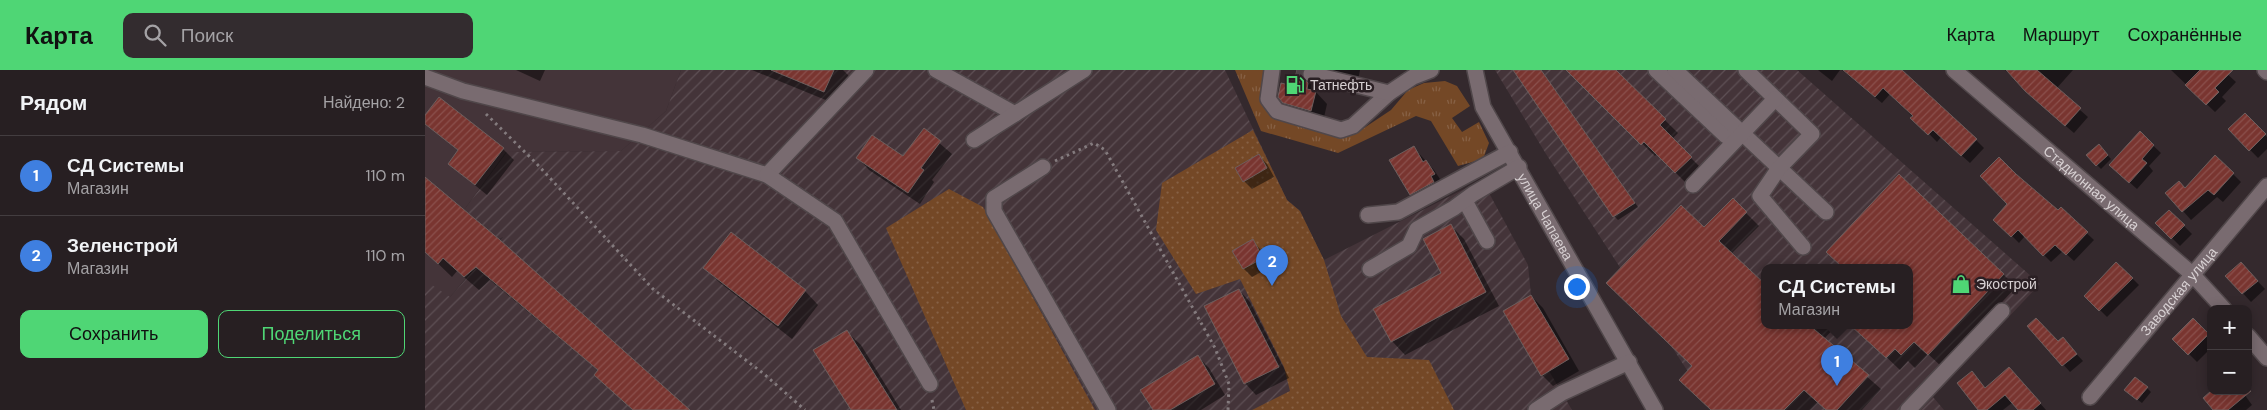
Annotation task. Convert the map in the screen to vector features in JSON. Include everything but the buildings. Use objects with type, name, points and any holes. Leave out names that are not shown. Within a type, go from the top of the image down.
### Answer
[{"type":"street","points":[[767,175],[866,70]]},
{"type":"street","points":[[936,70],[1015,114]]},
{"type":"street","points":[[1272,70],[1268,99],[1277,111],[1341,130],[1353,126],[1389,94],[1413,77],[1431,70]]},
{"type":"street","name":"улица Чапаева","points":[[1473,70],[1483,107],[1519,167],[1655,410]]},
{"type":"street","points":[[1656,70],[1734,135],[1779,168],[1825,212]]},
{"type":"street","points":[[1675,70],[1734,135]]},
{"type":"street","points":[[1746,70],[1812,134],[1779,168],[1760,196],[1803,247]]},
{"type":"street","name":"Стадионная улица","points":[[1954,70],[2192,274],[2220,305]]},
{"type":"street","points":[[974,140],[1075,72]]},
{"type":"street","points":[[1311,74],[1389,94]]},
{"type":"street","points":[[425,77],[463,91],[642,135],[767,175],[835,221],[930,384]]},
{"type":"street","points":[[1693,185],[1734,135],[1775,99]]},
{"type":"street","points":[[1368,215],[1398,212],[1510,152]]},
{"type":"street","points":[[1043,167],[994,198],[994,212],[1108,410]]},
{"type":"street","points":[[1369,269],[1409,246],[1417,228],[1519,167]]},
{"type":"street","name":"Заводская улица","points":[[2090,397],[2267,186]]},
{"type":"street","points":[[1465,201],[1487,240]]},
{"type":"street","points":[[1908,410],[2002,311]]},
{"type":"street","points":[[2252,341],[2267,358]]},
{"type":"street","points":[[1536,410],[1562,393],[1629,362]]},
{"type":"path","points":[[483,111],[536,163],[653,289],[765,374],[805,410]]},
{"type":"path","points":[[1043,167],[1094,143],[1105,150],[1215,348],[1229,384],[1228,410]]},
{"type":"shaded area","points":[[425,70],[681,70],[666,111],[621,151],[506,152],[464,210],[499,239],[450,297],[425,291]]},
{"type":"shaded area","points":[[681,70],[1225,70],[1287,200],[1300,211],[1324,260],[1482,180],[1528,265],[1531,295],[1504,311],[1540,375],[1549,371],[1572,410],[425,410],[425,291],[432,285],[450,297],[503,237],[499,239],[464,210],[507,152],[621,151],[666,111]]},
{"type":"shaded area","points":[[1495,70],[1797,70],[2040,284],[1933,397],[1944,410],[1713,410],[1546,154]]},
{"type":"green space","points":[[1235,70],[1267,70],[1264,97],[1266,109],[1274,119],[1335,135],[1358,132],[1391,110],[1408,90],[1424,83],[1445,81],[1457,86],[1470,106],[1452,118],[1462,132],[1479,122],[1489,143],[1483,159],[1458,166],[1431,121],[1416,116],[1338,153],[1261,131]]},
{"type":"green space","points":[[1253,130],[1287,200],[1300,211],[1324,260],[1341,316],[1367,357],[1429,360],[1454,410],[1252,410],[1290,391],[1284,367],[1240,279],[1196,294],[1156,230],[1162,183]]},
{"type":"green space","points":[[949,189],[983,207],[1095,410],[966,410],[886,228]]},
{"type":"tunnel","points":[[1297,70],[1311,74]]},
{"type":"place","name":"Татнефть","points":[[1295,85]]},
{"type":"place","name":"Экострой","points":[[1961,284]]},
{"type":"place","name":"Зеленстрой","points":[[1272,286]]},
{"type":"place","name":"СД Системы","points":[[1837,386]]}]
